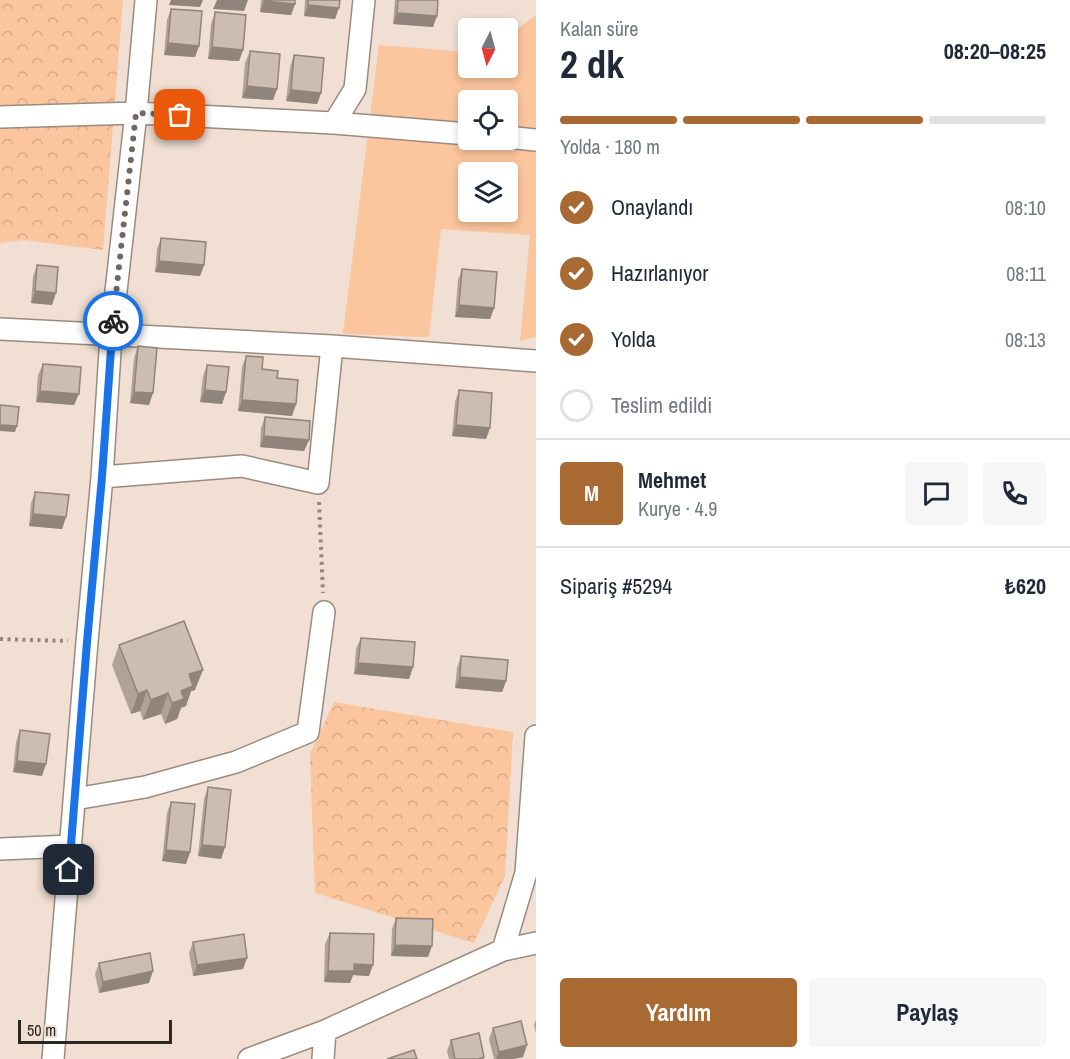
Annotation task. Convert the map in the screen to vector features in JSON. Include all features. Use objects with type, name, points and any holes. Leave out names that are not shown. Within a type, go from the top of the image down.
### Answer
[{"type":"street","points":[[53,1059],[102,477],[111,336],[146,0]]},
{"type":"street","points":[[334,123],[356,89],[364,0]]},
{"type":"street","points":[[0,117],[136,113],[334,123],[458,133]]},
{"type":"street","points":[[518,138],[536,140]]},
{"type":"street","points":[[0,329],[332,346],[536,361]]},
{"type":"street","points":[[102,477],[242,466],[318,483],[332,346]]},
{"type":"street","points":[[75,799],[145,787],[236,762],[308,732],[324,612]]},
{"type":"street","points":[[503,950],[526,873],[536,736]]},
{"type":"street","points":[[0,849],[71,846]]},
{"type":"street","points":[[249,1059],[325,1031],[503,950],[536,943]]},
{"type":"street","points":[[322,1059],[325,1031]]},
{"type":"path","points":[[318,483],[324,612]]},
{"type":"path","points":[[0,639],[87,642]]},
{"type":"green space","points":[[0,0],[123,0],[103,250],[24,240],[0,243]]},
{"type":"green space","points":[[536,15],[536,337],[520,341],[530,235],[441,229],[429,337],[343,334],[379,45],[458,51],[458,78],[518,78],[518,29]]},
{"type":"green space","points":[[334,702],[513,732],[505,876],[474,943],[315,893],[310,754]]},
{"type":"building","points":[[295,0],[295,4],[264,1]]},
{"type":"building","points":[[308,0],[340,0],[339,8],[308,5]]},
{"type":"building","points":[[398,0],[438,0],[437,16],[397,13]]},
{"type":"building","points":[[171,9],[202,11],[199,46],[168,43]]},
{"type":"building","points":[[215,12],[246,15],[243,50],[212,47]]},
{"type":"building","points":[[250,51],[280,54],[277,89],[247,86]]},
{"type":"building","points":[[294,55],[324,58],[321,93],[291,90]]},
{"type":"building","points":[[161,238],[206,242],[204,265],[159,261]]},
{"type":"building","points":[[37,265],[58,267],[56,293],[35,291]]},
{"type":"building","points":[[462,269],[497,272],[494,308],[459,305]]},
{"type":"building","points":[[138,346],[157,348],[153,393],[134,392]]},
{"type":"building","points":[[246,356],[263,357],[262,369],[278,371],[277,378],[298,380],[296,404],[242,400]]},
{"type":"building","points":[[43,364],[81,367],[79,394],[40,391]]},
{"type":"building","points":[[207,365],[229,367],[226,392],[205,390]]},
{"type":"building","points":[[459,390],[492,393],[490,428],[456,425]]},
{"type":"building","points":[[0,405],[19,407],[17,426],[0,425]]},
{"type":"building","points":[[265,417],[310,421],[309,440],[264,436]]},
{"type":"building","points":[[35,492],[69,495],[66,517],[33,514]]},
{"type":"building","points":[[184,621],[203,670],[189,674],[193,686],[181,691],[184,699],[172,703],[168,693],[151,700],[147,690],[138,694],[119,645]]},
{"type":"building","points":[[361,638],[415,642],[413,667],[358,663]]},
{"type":"building","points":[[461,656],[508,660],[506,681],[460,677]]},
{"type":"building","points":[[20,730],[50,734],[46,764],[17,761]]},
{"type":"building","points":[[208,787],[231,790],[225,847],[202,845]]},
{"type":"building","points":[[171,802],[195,804],[190,852],[166,850]]},
{"type":"building","points":[[396,918],[433,919],[432,946],[395,945]]},
{"type":"building","points":[[330,933],[374,934],[373,965],[354,964],[354,971],[328,971]]},
{"type":"building","points":[[244,934],[247,958],[197,965],[193,942]]},
{"type":"building","points":[[150,953],[153,971],[103,982],[99,963]]},
{"type":"building","points":[[521,1021],[527,1045],[499,1052],[493,1028]]},
{"type":"building","points":[[479,1033],[484,1057],[455,1059],[451,1040]]},
{"type":"building","points":[[414,1050],[417,1059],[387,1059]]},
{"type":"way so far","points":[[113,321],[136,113],[180,115]]},
{"type":"route","points":[[69,870],[113,321]]}]
